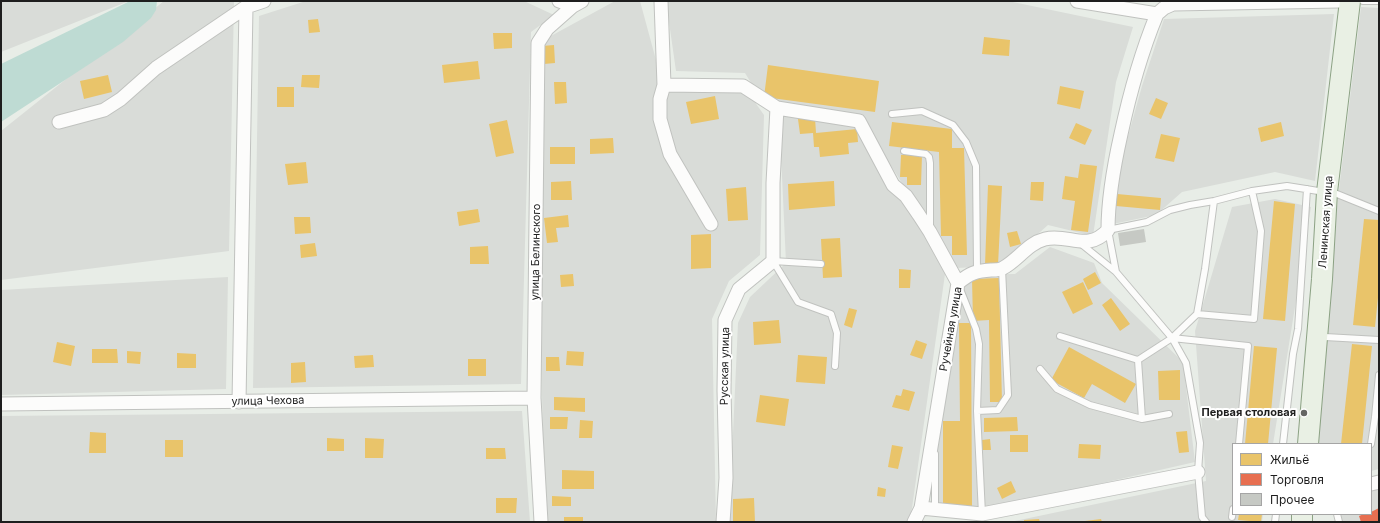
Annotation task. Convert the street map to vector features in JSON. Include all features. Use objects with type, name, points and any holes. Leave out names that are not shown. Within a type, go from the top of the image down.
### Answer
[{"type":"main road","name":"Ленинская улица","points":[[1308,443],[1322,279],[1327,192],[1350,1]]},
{"type":"street","points":[[59,122],[104,110],[121,99],[156,68],[246,7],[264,1]]},
{"type":"street","points":[[559,1],[577,4]]},
{"type":"street","points":[[661,1],[664,85],[660,99],[660,119],[670,154],[710,224]]},
{"type":"street","points":[[1077,1],[1157,14]]},
{"type":"street","points":[[1002,269],[1039,241],[1054,238],[1092,242],[1102,237],[1108,230],[1108,215],[1115,163],[1134,76],[1157,14],[1164,8],[1173,4],[1339,1]]},
{"type":"street","name":"улица Белинского","points":[[540,522],[534,398],[538,42],[547,29],[577,4]]},
{"type":"street","points":[[239,402],[246,7]]},
{"type":"street","points":[[664,85],[743,86],[777,108],[858,121],[893,185],[906,196],[930,232],[958,283]]},
{"type":"street","points":[[773,261],[773,183],[777,108]]},
{"type":"street","name":"Русская улица","points":[[723,522],[726,478],[724,390],[725,320],[739,289],[773,261]]},
{"type":"street","name":"Ручейная улица","points":[[914,522],[921,508],[958,283],[977,271],[1002,269]]},
{"type":"street","name":"улица Чехова","points":[[1,404],[534,398]]},
{"type":"street","points":[[921,508],[935,511],[982,514],[1198,472]]},
{"type":"lane","points":[[1363,1],[1379,1]]},
{"type":"lane","points":[[892,114],[922,111],[953,125],[966,142],[976,166],[977,271]]},
{"type":"lane","points":[[904,151],[926,154],[929,157],[930,232]]},
{"type":"lane","points":[[1116,272],[1108,230],[1147,222],[1170,210],[1190,204],[1214,201],[1252,191],[1287,186],[1338,194],[1379,211]]},
{"type":"lane","points":[[1283,443],[1293,354],[1298,329],[1307,189]]},
{"type":"lane","points":[[1197,314],[1254,319],[1261,231],[1252,191]]},
{"type":"lane","points":[[1138,360],[1172,338],[1197,314],[1205,269],[1214,201]]},
{"type":"lane","points":[[1076,241],[1116,272],[1172,338],[1186,363],[1200,443],[1198,472],[1203,520]]},
{"type":"lane","points":[[773,261],[820,264]]},
{"type":"lane","points":[[773,261],[798,302],[831,314],[837,333],[835,366]]},
{"type":"lane","points":[[977,411],[998,410],[1008,395],[1002,269]]},
{"type":"lane","points":[[958,283],[976,330],[979,344],[977,411],[982,514]]},
{"type":"lane","points":[[1060,336],[1138,360]]},
{"type":"lane","points":[[1325,337],[1379,340]]},
{"type":"lane","points":[[1172,338],[1248,346],[1239,443]]},
{"type":"lane","points":[[1138,360],[1142,419]]},
{"type":"lane","points":[[1040,369],[1057,389],[1090,405],[1142,419],[1169,414]]},
{"type":"lane","points":[[1371,443],[1377,418],[1379,375]]},
{"type":"lane","points":[[935,511],[936,448]]},
{"type":"shaded area","points":[[1,1],[129,1],[1,52]]},
{"type":"shaded area","points":[[130,1],[157,1],[156,10],[151,18],[123,42],[1,122],[1,64]]},
{"type":"shaded area","points":[[164,1],[235,1],[229,251],[1,280],[1,131]]},
{"type":"shaded area","points":[[306,1],[524,1],[554,15],[531,32],[521,384],[253,388],[259,16]]},
{"type":"shaded area","points":[[615,1],[640,1],[663,86],[747,91],[764,115],[760,255],[729,281],[712,319],[716,522],[545,522],[538,43]]},
{"type":"shaded area","points":[[666,1],[1008,1],[1133,27],[1116,82],[1093,236],[1048,225],[1002,266],[956,268],[860,117],[761,99],[745,73],[676,71]]},
{"type":"shaded area","points":[[1361,7],[1379,8],[1379,469],[1372,471],[1372,443],[1316,443],[1328,281]]},
{"type":"shaded area","points":[[1334,14],[1315,181],[1275,172],[1182,192],[1156,215],[1113,224],[1122,158],[1142,86],[1164,19]]},
{"type":"shaded area","points":[[779,111],[857,122],[946,267],[911,515],[907,522],[729,522],[738,323],[750,297],[786,263]]},
{"type":"shaded area","points":[[1275,199],[1311,207],[1273,443],[1232,443],[1232,515],[1263,515],[1262,522],[1010,522],[1206,481],[1195,331],[1232,207]]},
{"type":"shaded area","points":[[1050,247],[1094,263],[1102,283],[1183,362],[1195,462],[984,510],[930,508],[952,275],[1015,274]]},
{"type":"shaded area","points":[[228,277],[226,389],[1,395],[1,290]]},
{"type":"shaded area","points":[[522,411],[530,522],[1,522],[1,416]]},
{"type":"shaded area","points":[[1379,488],[1379,522],[1340,522],[1340,515],[1372,515],[1372,490]]},
{"type":"building: Жильё","points":[[318,19],[320,32],[309,33],[308,20]]},
{"type":"building: Жильё","points":[[493,33],[512,33],[512,48],[494,49]]},
{"type":"building: Жильё","points":[[984,37],[1010,40],[1009,56],[982,54]]},
{"type":"building: Жильё","points":[[554,45],[555,63],[544,64],[542,46]]},
{"type":"building: Жильё","points":[[478,61],[480,79],[444,83],[442,65]]},
{"type":"building: Жильё","points":[[768,65],[879,81],[875,112],[764,97]]},
{"type":"building: Жильё","points":[[108,75],[112,92],[84,99],[80,81]]},
{"type":"building: Жильё","points":[[302,75],[320,75],[319,88],[301,87]]},
{"type":"building: Жильё","points":[[554,82],[566,82],[567,103],[555,104]]},
{"type":"building: Жильё","points":[[1060,86],[1084,91],[1080,109],[1057,104]]},
{"type":"building: Жильё","points":[[277,87],[294,87],[294,107],[277,107]]},
{"type":"building: Жильё","points":[[715,96],[719,119],[691,124],[686,102]]},
{"type":"building: Жильё","points":[[1156,98],[1168,103],[1161,119],[1149,114]]},
{"type":"building: Жильё","points":[[815,118],[816,133],[857,129],[858,142],[848,143],[849,154],[820,157],[819,147],[814,147],[813,133],[800,134],[798,119]]},
{"type":"building: Жильё","points":[[507,120],[514,153],[496,157],[489,124]]},
{"type":"building: Жильё","points":[[892,122],[952,129],[952,148],[964,148],[967,255],[952,255],[952,236],[941,236],[939,152],[889,146]]},
{"type":"building: Жильё","points":[[1281,122],[1284,136],[1261,142],[1258,128]]},
{"type":"building: Жильё","points":[[1076,123],[1092,130],[1085,145],[1069,138]]},
{"type":"building: Жильё","points":[[1161,134],[1180,138],[1174,162],[1155,158]]},
{"type":"building: Жильё","points":[[613,138],[614,153],[590,154],[590,139]]},
{"type":"building: Жильё","points":[[550,147],[575,147],[575,164],[550,164]]},
{"type":"building: Жильё","points":[[901,155],[922,155],[921,185],[907,185],[907,177],[900,177]]},
{"type":"building: Жильё","points":[[306,162],[308,183],[288,185],[285,164]]},
{"type":"building: Жильё","points":[[1080,164],[1097,166],[1088,232],[1071,230],[1075,201],[1062,199],[1065,176],[1078,178]]},
{"type":"building: Жильё","points":[[571,181],[572,200],[551,200],[551,182]]},
{"type":"building: Жильё","points":[[834,181],[835,206],[789,210],[788,184]]},
{"type":"building: Жильё","points":[[1031,182],[1044,182],[1043,201],[1030,200]]},
{"type":"building: Жильё","points":[[988,185],[1002,186],[998,265],[985,265]]},
{"type":"building: Жильё","points":[[746,187],[748,220],[728,221],[726,189]]},
{"type":"building: Жильё","points":[[1117,194],[1161,198],[1160,210],[1116,206]]},
{"type":"building: Жильё","points":[[1274,201],[1295,204],[1285,321],[1263,319]]},
{"type":"building: Жильё","points":[[478,209],[480,222],[459,226],[457,212]]},
{"type":"building: Жильё","points":[[568,215],[569,227],[556,228],[558,242],[547,243],[544,218]]},
{"type":"building: Жильё","points":[[294,217],[310,217],[311,233],[295,234]]},
{"type":"building: Жильё","points":[[1364,219],[1379,220],[1379,288],[1375,327],[1353,325]]},
{"type":"building: Жильё","points":[[1017,231],[1021,244],[1010,247],[1007,233]]},
{"type":"building: Жильё","points":[[711,234],[711,268],[691,269],[691,235]]},
{"type":"building: Жильё","points":[[840,238],[842,277],[823,278],[821,239]]},
{"type":"building: Жильё","points":[[315,243],[317,256],[301,258],[300,245]]},
{"type":"building: Жильё","points":[[488,246],[489,264],[470,264],[470,247]]},
{"type":"building: Жильё","points":[[899,269],[911,270],[910,288],[899,288]]},
{"type":"building: Жильё","points":[[1095,272],[1101,283],[1088,290],[1083,279]]},
{"type":"building: Жильё","points":[[573,274],[574,286],[561,287],[560,275]]},
{"type":"building: Жильё","points":[[999,278],[1002,402],[990,402],[989,320],[973,321],[972,279]]},
{"type":"building: Жильё","points":[[1083,282],[1093,304],[1073,314],[1062,292]]},
{"type":"building: Жильё","points":[[1111,298],[1130,324],[1120,331],[1102,305]]},
{"type":"building: Жильё","points":[[849,308],[857,310],[852,328],[844,325]]},
{"type":"building: Жильё","points":[[779,320],[781,343],[754,345],[753,322]]},
{"type":"building: Жильё","points":[[959,323],[971,323],[972,506],[943,507],[943,421],[960,421]]},
{"type":"building: Жильё","points":[[916,340],[927,344],[922,359],[910,355]]},
{"type":"building: Жильё","points":[[57,342],[75,346],[71,366],[53,362]]},
{"type":"building: Жильё","points":[[1352,344],[1372,346],[1362,443],[1341,443]]},
{"type":"building: Жильё","points":[[1254,346],[1277,348],[1268,443],[1245,443]]},
{"type":"building: Жильё","points":[[1069,347],[1136,384],[1125,403],[1092,384],[1084,398],[1051,380]]},
{"type":"building: Жильё","points":[[92,349],[117,349],[118,363],[92,363]]},
{"type":"building: Жильё","points":[[127,351],[141,352],[140,364],[127,363]]},
{"type":"building: Жильё","points":[[567,351],[584,352],[583,366],[566,365]]},
{"type":"building: Жильё","points":[[177,353],[196,354],[196,368],[177,368]]},
{"type":"building: Жильё","points":[[373,355],[374,367],[355,368],[354,356]]},
{"type":"building: Жильё","points":[[798,355],[827,357],[825,384],[796,382]]},
{"type":"building: Жильё","points":[[546,357],[559,357],[560,371],[546,371]]},
{"type":"building: Жильё","points":[[468,359],[486,359],[486,376],[468,376]]},
{"type":"building: Жильё","points":[[305,362],[306,382],[291,383],[291,363]]},
{"type":"building: Жильё","points":[[1180,370],[1180,400],[1159,400],[1158,371]]},
{"type":"building: Жильё","points":[[903,389],[915,392],[909,411],[892,407],[896,395],[901,396]]},
{"type":"building: Жильё","points":[[760,395],[789,399],[785,426],[756,422]]},
{"type":"building: Жильё","points":[[554,397],[585,398],[585,412],[554,410]]},
{"type":"building: Жильё","points":[[550,417],[568,417],[567,429],[550,429]]},
{"type":"building: Жильё","points":[[1017,417],[1018,431],[984,432],[984,418]]},
{"type":"building: Жильё","points":[[580,420],[593,421],[592,438],[579,438]]},
{"type":"building: Жильё","points":[[1187,431],[1189,452],[1179,453],[1176,432]]},
{"type":"building: Жильё","points":[[90,432],[106,433],[106,453],[89,453]]},
{"type":"building: Жильё","points":[[1010,435],[1028,435],[1028,452],[1010,452]]},
{"type":"building: Жильё","points":[[327,438],[344,439],[344,451],[327,451]]},
{"type":"building: Жильё","points":[[365,438],[384,439],[383,458],[365,458]]},
{"type":"building: Жильё","points":[[990,439],[991,450],[982,450],[982,440]]},
{"type":"building: Жильё","points":[[165,440],[183,440],[183,457],[165,457]]},
{"type":"building: Жильё","points":[[1079,444],[1101,445],[1100,459],[1078,458]]},
{"type":"building: Жильё","points":[[892,445],[903,447],[898,469],[888,467]]},
{"type":"building: Жильё","points":[[486,448],[505,448],[506,459],[486,459]]},
{"type":"building: Жильё","points":[[562,470],[594,471],[594,489],[562,489]]},
{"type":"building: Жильё","points":[[1011,481],[1016,492],[1002,499],[997,488]]},
{"type":"building: Жильё","points":[[878,487],[886,489],[885,497],[877,496]]},
{"type":"building: Жильё","points":[[552,496],[571,497],[571,506],[552,506]]},
{"type":"building: Жильё","points":[[496,498],[517,498],[516,513],[496,513]]},
{"type":"building: Жильё","points":[[754,498],[755,522],[733,522],[733,499]]},
{"type":"building: Жильё","points":[[1239,515],[1262,515],[1261,522],[1238,520]]},
{"type":"building: Жильё","points":[[564,517],[583,517],[583,522],[564,522]]},
{"type":"building: Жильё","points":[[1039,519],[1040,522],[1024,522],[1024,520]]},
{"type":"building: Жильё","points":[[1101,519],[1102,522],[1085,522],[1085,521]]},
{"type":"building: Торговля","points":[[1379,508],[1379,522],[1361,522],[1359,516],[1372,515],[1372,512]]},
{"type":"building: Прочее","points":[[1144,229],[1146,242],[1120,246],[1118,233]]},
{"type":"place","name":"Первая столовая","points":[[1304,413]]}]
